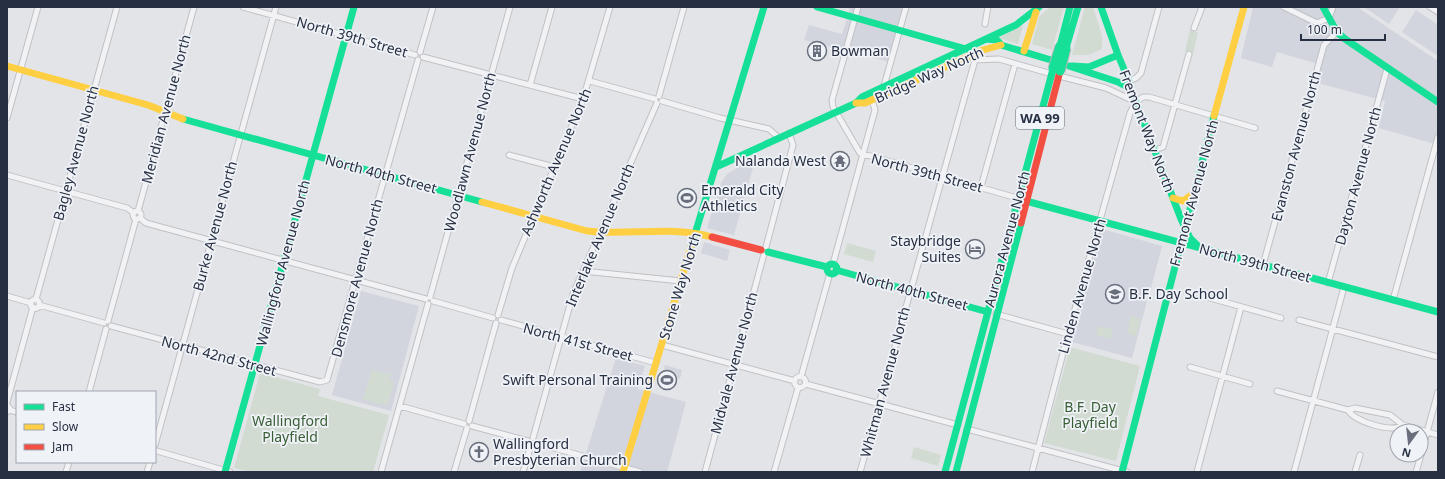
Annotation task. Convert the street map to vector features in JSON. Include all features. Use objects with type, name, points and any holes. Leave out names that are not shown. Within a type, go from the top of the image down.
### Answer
[{"type":"main road","name":"Wallingford Avenue North","points":[[227,472],[254,365],[354,7]]},
{"type":"main road","name":"Stone Way North","points":[[624,470],[764,7]]},
{"type":"main road","points":[[817,7],[900,30],[969,55]]},
{"type":"main road","name":"Aurora Avenue North","points":[[1063,47],[1070,7]]},
{"type":"main road","name":"Aurora Avenue North","points":[[945,472],[992,313],[1055,70],[1078,7]]},
{"type":"main road","name":"Fremont Way North","points":[[1101,7],[1128,84],[1184,227],[1190,238],[1199,248]]},
{"type":"main road","name":"Fremont Avenue North","points":[[1124,472],[1180,242],[1244,7]]},
{"type":"main road","points":[[1323,7],[1337,32],[1349,43],[1438,102]]},
{"type":"main road","points":[[1024,51],[1034,9]]},
{"type":"main road","name":"Bridge Way North","points":[[856,103],[865,103],[969,55],[986,39],[1016,25],[1034,9]]},
{"type":"main road","points":[[986,39],[997,40],[1001,45],[1024,51],[1055,70]]},
{"type":"main road","name":"Bridge Way North","points":[[716,167],[856,103],[862,97],[884,86],[988,48],[1001,45]]},
{"type":"main road","points":[[1118,55],[1089,67],[1069,66],[1080,72],[1128,84]]},
{"type":"main road","name":"North 40th Street","points":[[7,66],[148,106],[179,119],[534,216],[599,232],[696,232],[992,313]]},
{"type":"main road","points":[[1173,198],[1183,201],[1194,192]]},
{"type":"main road","name":"North 39th Street","points":[[1022,199],[1438,312]]},
{"type":"main road","name":"Aurora Avenue North","points":[[956,472],[968,429],[992,313]]},
{"type":"street","points":[[7,118],[38,7]]},
{"type":"street","name":"Bagley Avenue North","points":[[38,302],[65,191],[117,7]]},
{"type":"street","name":"Meridian Avenue North","points":[[136,212],[194,7]]},
{"type":"street","name":"North 39th Street","points":[[243,7],[419,56],[583,99]]},
{"type":"street","name":"Burke Avenue North","points":[[156,445],[182,345],[276,7]]},
{"type":"street","name":"Densmore Avenue North","points":[[327,380],[357,280],[432,7]]},
{"type":"street","name":"Woodlawn Avenue North","points":[[382,472],[510,7]]},
{"type":"street","points":[[530,85],[552,7]]},
{"type":"street","name":"Ashworth Avenue North","points":[[454,472],[512,268],[590,81],[610,7]]},
{"type":"street","name":"Interlake Avenue North","points":[[523,472],[572,294],[658,100],[684,7]]},
{"type":"street","points":[[836,112],[833,107],[832,97],[858,7]]},
{"type":"street","points":[[884,86],[906,7]]},
{"type":"street","points":[[985,24],[988,7]]},
{"type":"street","points":[[1128,84],[1141,73],[1159,7]]},
{"type":"street","points":[[1194,28],[1202,7]]},
{"type":"street","points":[[1284,7],[1319,23],[1329,18],[1333,7]]},
{"type":"street","points":[[1430,7],[1438,12]]},
{"type":"street","name":"Evanston Avenue North","points":[[1263,265],[1324,45],[1337,32]]},
{"type":"street","points":[[1155,150],[1163,148],[1189,54]]},
{"type":"street","points":[[969,55],[999,59],[1014,64],[1055,70],[1106,88],[1136,102],[1143,97],[1149,97],[1254,128]]},
{"type":"street","name":"Whitman Avenue North","points":[[860,472],[942,177],[969,55]]},
{"type":"street","points":[[981,187],[1014,64]]},
{"type":"street","name":"Dayton Avenue North","points":[[1328,283],[1387,69]]},
{"type":"street","points":[[590,81],[730,120],[769,129],[778,138]]},
{"type":"street","points":[[801,377],[875,110],[872,100]]},
{"type":"street","name":"Linden Avenue North","points":[[1032,472],[1068,334],[1130,113],[1136,102]]},
{"type":"street","name":"North 39th Street","points":[[836,112],[862,155],[1022,199]]},
{"type":"street","name":"Midvale Avenue North","points":[[704,472],[793,145],[789,133]]},
{"type":"street","points":[[1393,300],[1438,137]]},
{"type":"street","points":[[509,155],[554,167]]},
{"type":"street","points":[[7,175],[127,208],[136,212],[133,216],[138,219],[106,322]]},
{"type":"street","name":"North 41st Street","points":[[138,219],[146,223],[656,363]]},
{"type":"street","points":[[583,271],[681,281]]},
{"type":"street","points":[[1294,472],[1344,287]]},
{"type":"street","points":[[7,296],[32,305],[38,302],[111,323],[88,391]]},
{"type":"street","points":[[1210,298],[1281,318]]},
{"type":"street","points":[[8,407],[32,305]]},
{"type":"street","points":[[1197,472],[1241,307]]},
{"type":"street","name":"North 40th Street","points":[[992,313],[1068,334]]},
{"type":"street","points":[[1299,320],[1438,357]]},
{"type":"street","name":"North 42nd Street","points":[[109,327],[320,382],[327,380]]},
{"type":"street","points":[[662,344],[794,381]]},
{"type":"street","points":[[1190,367],[1250,384]]},
{"type":"street","points":[[794,381],[796,378],[801,377]]},
{"type":"street","points":[[801,377],[804,379],[806,384],[958,425]]},
{"type":"street","points":[[794,381],[798,388]]},
{"type":"street","points":[[798,388],[802,388],[806,384]]},
{"type":"street","points":[[774,472],[798,388]]},
{"type":"street","points":[[1277,391],[1348,410],[1357,418],[1389,427]]},
{"type":"street","points":[[1429,424],[1438,392]]},
{"type":"street","points":[[400,406],[532,442],[624,470],[640,472]]},
{"type":"street","points":[[1348,410],[1355,408],[1390,415],[1400,423]]},
{"type":"street","points":[[968,429],[1124,472]]},
{"type":"street","points":[[156,449],[227,472]]},
{"type":"street","points":[[1355,472],[1360,455]]},
{"type":"shaded area","points":[[845,7],[909,7],[894,63],[804,40],[809,25],[842,34],[850,9]]},
{"type":"shaded area","points":[[1253,7],[1357,7],[1438,61],[1438,145],[1379,128],[1385,101],[1314,82],[1318,64],[1277,52],[1272,67],[1241,58]]},
{"type":"shaded area","points":[[1364,7],[1400,7],[1389,24]]},
{"type":"shaded area","points":[[1416,10],[1438,25],[1438,56],[1402,32]]},
{"type":"shaded area","points":[[756,157],[742,206],[716,199],[721,183],[727,174]]},
{"type":"shaded area","points":[[716,199],[742,207],[734,235],[707,228]]},
{"type":"shaded area","name":"B.F. Day School","points":[[1102,229],[1162,246],[1151,288],[1148,287],[1144,300],[1147,301],[1132,358],[1072,342]]},
{"type":"shaded area","points":[[704,242],[730,250],[727,261],[701,253]]},
{"type":"shaded area","points":[[361,291],[419,306],[391,411],[332,395]]},
{"type":"shaded area","points":[[616,358],[645,366],[638,389],[686,402],[667,472],[580,472]]},
{"type":"shaded area","points":[[665,365],[682,370],[680,379],[663,375]]},
{"type":"green space","points":[[1050,7],[1064,7],[1052,50],[1032,44],[1039,17]]},
{"type":"green space","points":[[1085,7],[1093,7],[1102,36],[1102,49],[1088,55],[1072,55]]},
{"type":"green space","points":[[1023,25],[1018,44],[999,38]]},
{"type":"green space","points":[[1190,30],[1198,33],[1193,54],[1185,51]]},
{"type":"green space","points":[[847,243],[876,251],[873,262],[844,254]]},
{"type":"green space","points":[[1131,316],[1141,319],[1136,336],[1127,333]]},
{"type":"green space","points":[[1099,326],[1113,329],[1111,339],[1096,335]]},
{"type":"green space","name":"B.F. Day Playfield","points":[[1070,347],[1140,366],[1116,461],[1044,443]]},
{"type":"green space","points":[[372,370],[387,374],[391,373],[389,380],[394,382],[388,403],[386,405],[363,400]]},
{"type":"green space","name":"Wallingford Playfield","points":[[260,373],[320,389],[318,396],[389,415],[373,472],[250,472],[234,468]]},
{"type":"green space","points":[[914,447],[941,455],[938,466],[911,458]]},
{"type":"traffic: fast","points":[[225,472],[354,7]]},
{"type":"traffic: fast","points":[[691,247],[764,7]]},
{"type":"traffic: fast","points":[[817,7],[966,49]]},
{"type":"traffic: fast","points":[[986,39],[1016,25],[1039,7]]},
{"type":"traffic: fast","points":[[1060,46],[1070,7]]},
{"type":"traffic: fast","points":[[1066,48],[1078,7]]},
{"type":"traffic: fast","points":[[1101,7],[1118,55]]},
{"type":"traffic: fast","points":[[1323,7],[1337,32],[1345,39],[1438,102]]},
{"type":"traffic: fast","points":[[716,167],[856,103],[862,97],[986,39],[997,40],[1001,45],[1051,60]]},
{"type":"traffic: fast","points":[[1053,69],[1060,46]]},
{"type":"traffic: fast","points":[[1060,71],[1066,48]]},
{"type":"traffic: fast","points":[[1072,66],[1089,67],[1118,55],[1129,81],[1128,86]]},
{"type":"traffic: fast","points":[[1069,66],[1118,82],[1131,89],[1181,219],[1190,238],[1199,247]]},
{"type":"traffic: fast","points":[[945,472],[1053,69]]},
{"type":"traffic: fast","points":[[1122,472],[1214,116]]},
{"type":"traffic: fast","points":[[183,119],[482,202]]},
{"type":"traffic: fast","points":[[1026,201],[1438,312]]},
{"type":"traffic: fast","points":[[956,472],[1021,223]]},
{"type":"traffic: fast","points":[[768,252],[827,267]]},
{"type":"traffic: fast","points":[[830,264],[834,264],[837,269],[834,274],[830,274],[827,271],[827,267],[830,264]]},
{"type":"traffic: fast","points":[[836,270],[988,312]]},
{"type":"traffic: slow","points":[[1214,116],[1244,7]]},
{"type":"traffic: slow","points":[[1024,51],[1036,12]]},
{"type":"traffic: slow","points":[[856,103],[865,103],[983,50],[1001,45]]},
{"type":"traffic: slow","points":[[7,66],[148,105],[183,119]]},
{"type":"traffic: slow","points":[[1173,198],[1183,201],[1194,193]]},
{"type":"traffic: slow","points":[[482,202],[587,231],[666,231],[712,237]]},
{"type":"traffic: slow","points":[[623,472],[691,247]]},
{"type":"traffic: jam","points":[[1021,223],[1060,71]]},
{"type":"traffic: jam","points":[[712,237],[761,250]]},
{"type":"place","name":"Bowman","points":[[817,51]]},
{"type":"place","name":"Nalanda West","points":[[840,161]]},
{"type":"place","name":"Emerald City Athletics","points":[[687,198]]},
{"type":"place","name":"Staybridge Suites","points":[[975,249]]},
{"type":"place","name":"B.F. Day School","points":[[1115,294]]},
{"type":"place","name":"Swift Personal Training","points":[[667,380]]},
{"type":"place","name":"Wallingford Presbyterian Church","points":[[479,452]]}]
